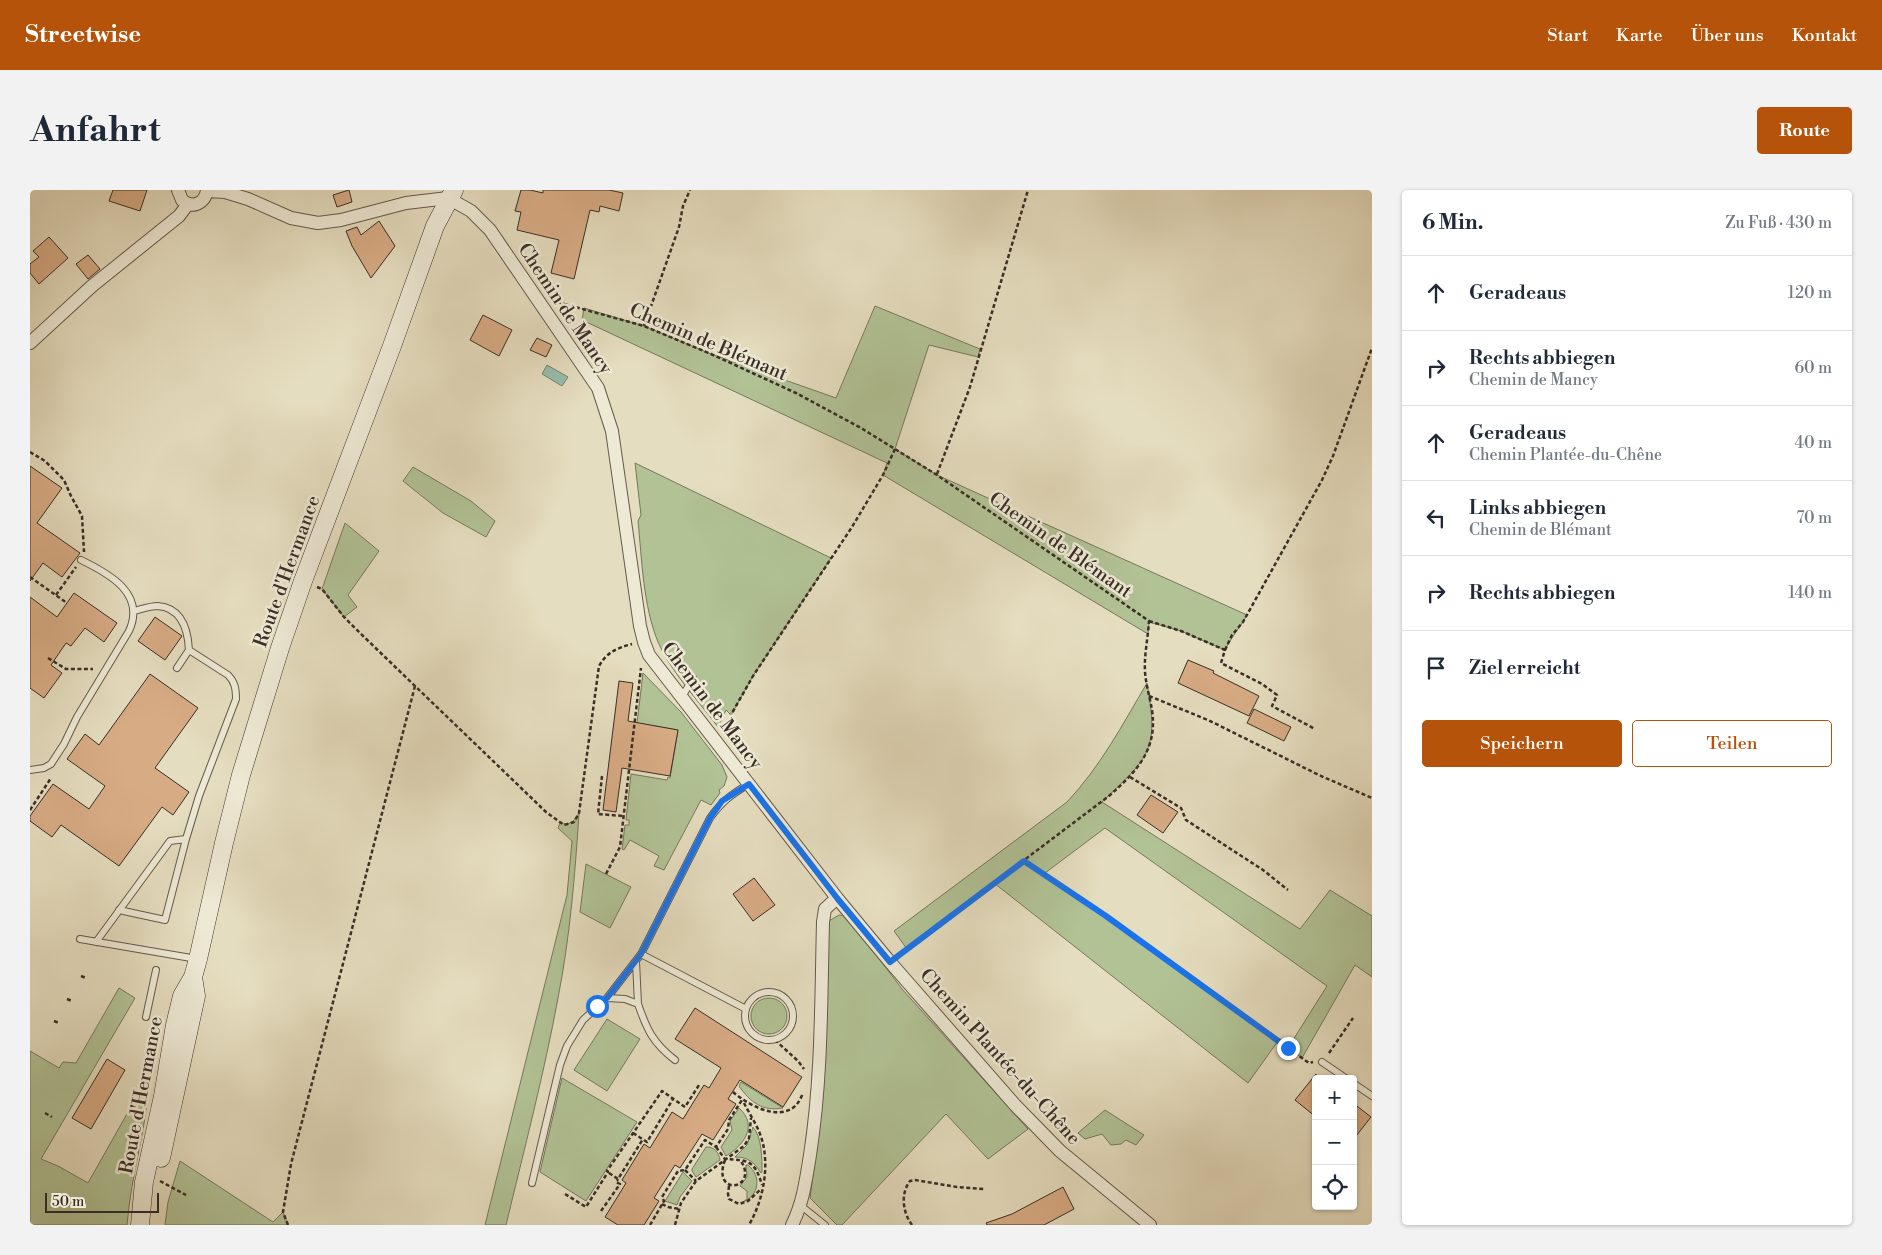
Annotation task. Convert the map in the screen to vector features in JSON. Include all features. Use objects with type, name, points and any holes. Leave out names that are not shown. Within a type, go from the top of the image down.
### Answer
[{"type":"main road","name":"Route d'Hermance","points":[[140,1225],[144,1182],[172,1040],[182,996],[193,977],[198,959],[241,776],[303,582],[435,226],[451,194]]},
{"type":"main road","name":"Route d'Hermance","points":[[150,1225],[156,1180],[196,996],[193,977]]},
{"type":"street","points":[[178,190],[182,200],[188,204],[196,205],[204,199],[208,190],[252,194],[291,218],[318,223],[341,220],[406,202],[451,194]]},
{"type":"street","name":"Chemin de Mancy","points":[[451,194],[490,230],[598,388],[612,430],[640,626],[649,655],[837,898]]},
{"type":"street","points":[[30,343],[92,286],[179,216],[188,204]]},
{"type":"street","points":[[792,1225],[804,1196],[815,1125],[823,922],[825,909],[837,898]]},
{"type":"street","name":"Chemin Plantée-du-Chêne","points":[[837,898],[890,962],[1015,1105],[1049,1141],[1150,1225]]},
{"type":"lane","points":[[30,770],[44,768],[51,764],[129,631],[134,611],[127,594],[117,581],[101,569],[81,560]]},
{"type":"lane","points":[[134,611],[158,606],[174,612],[185,624],[189,650],[176,668]]},
{"type":"lane","points":[[119,910],[165,920],[199,796],[236,699],[233,680],[189,650]]},
{"type":"lane","points":[[682,697],[693,678]]},
{"type":"lane","points":[[532,1183],[564,1052],[576,1028],[607,998],[638,957],[710,818],[722,801],[749,784]]},
{"type":"lane","points":[[96,942],[170,841],[186,839]]},
{"type":"lane","points":[[80,939],[198,959]]},
{"type":"lane","points":[[638,957],[638,1004],[647,1029],[654,1041],[675,1060]]},
{"type":"lane","points":[[638,957],[746,1009]]},
{"type":"lane","points":[[146,1017],[156,970]]},
{"type":"lane","points":[[766,992],[780,994],[786,999],[793,1011],[793,1024],[785,1035],[775,1040],[763,1040],[751,1032],[745,1020],[746,1009],[754,997],[766,992]]},
{"type":"lane","points":[[607,998],[625,999],[638,1004]]},
{"type":"lane","points":[[1322,1062],[1341,1075]]},
{"type":"lane","points":[[1357,1086],[1372,1096]]},
{"type":"lane","points":[[800,1205],[825,1225]]},
{"type":"path","points":[[644,326],[679,227],[683,206],[690,190]]},
{"type":"path","points":[[937,475],[970,387],[1028,190]]},
{"type":"path","name":"Chemin de Blémant","points":[[536,297],[644,326],[796,393],[937,475],[1149,622]]},
{"type":"path","points":[[1315,729],[1272,706],[1277,695],[1262,684],[1221,663],[1232,635],[1243,622],[1322,480],[1333,456],[1372,348]]},
{"type":"path","points":[[716,742],[753,676],[852,527],[883,475],[895,449]]},
{"type":"path","points":[[30,452],[45,462],[64,480],[70,496],[81,512],[84,527],[84,555],[56,595]]},
{"type":"path","points":[[30,577],[67,603]]},
{"type":"path","points":[[303,582],[322,589],[344,617],[546,812],[560,823],[569,824],[574,822],[579,813],[597,674],[604,658],[617,648]]},
{"type":"path","points":[[890,962],[1109,796],[1139,767],[1146,756],[1152,736],[1152,712],[1145,673],[1149,622],[1181,630],[1225,650]]},
{"type":"path","points":[[606,874],[620,847],[642,659],[649,655]]},
{"type":"path","points":[[48,658],[66,669],[106,669]]},
{"type":"path","points":[[288,1225],[283,1212],[291,1164],[415,686]]},
{"type":"path","points":[[1150,696],[1208,720],[1321,776],[1372,798]]},
{"type":"path","points":[[30,810],[53,774],[51,764]]},
{"type":"path","points":[[602,776],[598,814],[623,816]]},
{"type":"path","points":[[1130,777],[1181,808],[1186,820],[1263,870],[1288,890]]},
{"type":"path","points":[[1024,861],[1106,916],[1309,1063],[1322,1062],[1353,1018]]},
{"type":"path","points":[[81,976],[86,978]]},
{"type":"path","points":[[67,999],[72,1001]]},
{"type":"path","points":[[54,1021],[59,1023]]},
{"type":"path","points":[[775,1040],[798,1060],[806,1074]]},
{"type":"path","points":[[564,1194],[586,1208],[607,1171],[662,1091],[685,1107],[699,1086]]},
{"type":"path","points":[[733,1092],[743,1101],[763,1110],[780,1111],[794,1107],[805,1090]]},
{"type":"path","points":[[633,1132],[647,1142],[674,1099]]},
{"type":"path","points":[[743,1101],[757,1126],[764,1152],[763,1187],[757,1209],[749,1225]]},
{"type":"path","points":[[716,1147],[728,1129],[729,1120],[743,1101]]},
{"type":"path","points":[[45,1113],[52,1117]]},
{"type":"path","points":[[675,1225],[684,1196],[696,1181],[725,1159],[735,1154],[746,1142],[750,1133],[751,1118]]},
{"type":"path","points":[[601,1211],[620,1184],[616,1182],[643,1139]]},
{"type":"path","points":[[650,1225],[664,1202],[662,1197],[678,1171],[685,1170],[705,1140],[716,1147],[725,1159],[722,1175],[725,1183],[729,1186]]},
{"type":"path","points":[[725,1159],[741,1160],[754,1166],[763,1187]]},
{"type":"path","points":[[729,1186],[736,1185],[745,1179],[746,1170],[741,1160]]},
{"type":"path","points":[[685,1170],[696,1181]]},
{"type":"path","points":[[608,1172],[618,1179]]},
{"type":"path","points":[[156,1180],[186,1195]]},
{"type":"path","points":[[912,1225],[904,1212],[905,1191],[910,1181],[915,1180],[957,1187],[984,1189]]},
{"type":"path","points":[[729,1186],[729,1200],[739,1204],[748,1202],[763,1187]]},
{"type":"path","points":[[662,1204],[668,1207],[679,1208]]},
{"type":"shaded area","points":[[875,306],[980,349],[978,357],[929,345],[895,449],[937,475],[1247,615],[1225,650],[1181,631],[1149,622],[1148,634],[883,475],[887,463],[582,320],[584,308],[644,326],[711,354],[836,398]]},
{"type":"shaded area","points":[[547,365],[568,377],[562,386],[542,374]]},
{"type":"shaded area","points":[[635,463],[831,558],[753,676],[731,715],[726,710],[718,727],[670,664],[663,653],[653,628],[646,598],[642,567],[638,521],[641,515]]},
{"type":"shaded area","points":[[413,467],[471,501],[495,521],[486,537],[443,513],[403,481]]},
{"type":"shaded area","points":[[345,523],[379,551],[348,595],[357,607],[344,617],[322,589]]},
{"type":"shaded area","points":[[643,673],[681,712],[722,765],[727,777],[724,786],[719,790],[720,793],[711,805],[701,800],[664,870],[654,866],[659,856],[630,840],[624,850],[622,849],[625,825],[629,825],[629,820],[626,820],[631,774],[667,780],[668,777],[670,778],[678,730],[637,723]]},
{"type":"shaded area","points":[[1147,683],[1152,724],[1151,738],[1147,751],[1131,774],[1102,802],[1300,929],[1330,890],[1372,916],[1372,977],[1355,965],[1302,1058],[1288,1048],[1327,986],[1105,828],[1045,873],[1278,1041],[1248,1083],[994,883],[907,949],[894,931],[1067,802],[1100,760]]},
{"type":"shaded area","points":[[579,813],[574,883],[566,952],[540,1083],[506,1225],[485,1225],[567,895],[572,841],[558,828],[560,823],[567,824],[572,822]]},
{"type":"shaded area","points":[[586,864],[631,887],[610,928],[580,912]]},
{"type":"shaded area","points":[[839,915],[847,916],[902,989],[1028,1129],[988,1159],[946,1114],[842,1225],[837,1225],[810,1198],[818,1138],[827,926],[829,921]]},
{"type":"shaded area","points":[[119,988],[135,998],[41,1159],[88,1183],[150,1073],[149,1092],[127,1225],[30,1225],[30,1051],[59,1068],[63,1062],[76,1063]]},
{"type":"shaded area","points":[[769,998],[776,999],[782,1003],[786,1009],[786,1023],[782,1029],[776,1033],[769,1034],[762,1033],[756,1029],[752,1023],[751,1016],[752,1009],[756,1003],[762,999]]},
{"type":"shaded area","points":[[607,1019],[640,1039],[607,1091],[574,1070]]},
{"type":"shaded area","points":[[562,1078],[637,1122],[586,1201],[540,1172]]},
{"type":"shaded area","points":[[741,1082],[783,1108],[769,1109],[752,1101],[739,1086]]},
{"type":"shaded area","points":[[739,1108],[745,1115],[748,1128],[743,1141],[726,1156],[721,1147],[732,1130],[730,1121]]},
{"type":"shaded area","points":[[1105,1110],[1144,1135],[1136,1145],[1126,1140],[1121,1144],[1111,1145],[1102,1134],[1085,1139],[1078,1133]]},
{"type":"shaded area","points":[[753,1127],[761,1148],[761,1173],[750,1161],[735,1157],[747,1145]]},
{"type":"shaded area","points":[[706,1147],[716,1150],[720,1160],[696,1177],[692,1169]]},
{"type":"shaded area","points":[[180,1161],[273,1222],[283,1212],[288,1225],[165,1225],[168,1202]]},
{"type":"shaded area","points":[[746,1165],[755,1175],[757,1185],[752,1195],[748,1199],[743,1202],[747,1199],[747,1191],[740,1186],[747,1177]]},
{"type":"shaded area","points":[[683,1172],[692,1181],[680,1197],[677,1205],[665,1201]]},
{"type":"building","points":[[113,190],[147,190],[140,211],[109,201]]},
{"type":"building","points":[[349,190],[352,202],[337,207],[333,195]]},
{"type":"building","points":[[521,190],[543,193],[543,190],[609,190],[623,193],[619,211],[600,206],[599,212],[590,210],[574,279],[551,273],[559,240],[517,230],[521,212],[515,211]]},
{"type":"building","points":[[379,221],[395,246],[371,278],[352,246],[346,231],[357,227],[361,235]]},
{"type":"building","points":[[49,237],[68,258],[39,284],[30,273],[30,264],[39,257],[33,251]]},
{"type":"building","points":[[88,255],[100,269],[88,279],[76,264]]},
{"type":"building","points":[[483,315],[512,330],[499,356],[470,340]]},
{"type":"building","points":[[537,338],[552,345],[546,357],[530,350]]},
{"type":"building","points":[[30,466],[62,488],[37,523],[80,553],[62,577],[43,563],[30,581]]},
{"type":"building","points":[[74,593],[117,623],[104,642],[85,628],[71,646],[66,643],[51,665],[62,673],[44,698],[30,688],[30,597],[57,617]]},
{"type":"building","points":[[155,617],[182,636],[165,660],[138,641]]},
{"type":"building","points":[[1188,660],[1214,671],[1213,673],[1259,696],[1249,716],[1178,683]]},
{"type":"building","points":[[150,674],[198,708],[155,768],[189,792],[173,815],[162,807],[119,866],[61,825],[52,837],[30,821],[30,816],[53,784],[89,809],[105,786],[67,759],[85,734],[99,745]]},
{"type":"building","points":[[619,681],[633,683],[628,721],[678,730],[670,776],[622,768],[616,812],[603,810]]},
{"type":"building","points":[[1254,709],[1291,727],[1284,741],[1247,723]]},
{"type":"building","points":[[1151,795],[1178,812],[1163,833],[1137,815]]},
{"type":"building","points":[[754,878],[775,905],[753,921],[733,894]]},
{"type":"building","points":[[695,1008],[802,1077],[783,1107],[740,1080],[728,1099],[736,1104],[713,1140],[702,1134],[680,1168],[675,1165],[654,1198],[659,1201],[644,1225],[618,1225],[605,1217],[626,1183],[622,1180],[644,1144],[650,1148],[672,1112],[683,1119],[704,1085],[709,1088],[721,1068],[675,1039]]},
{"type":"building","points":[[107,1059],[125,1070],[91,1129],[72,1118]]},
{"type":"building","points":[[1312,1079],[1312,1114],[1295,1100]]},
{"type":"building","points":[[1357,1106],[1371,1117],[1357,1135]]},
{"type":"building","points":[[1063,1187],[1074,1209],[1044,1225],[987,1225],[986,1223],[1012,1214]]},
{"type":"route","points":[[597,1006],[607,998],[641,954],[710,818],[718,806],[722,801],[749,784],[837,898],[890,962],[1024,861],[1106,916],[1288,1048]]}]
